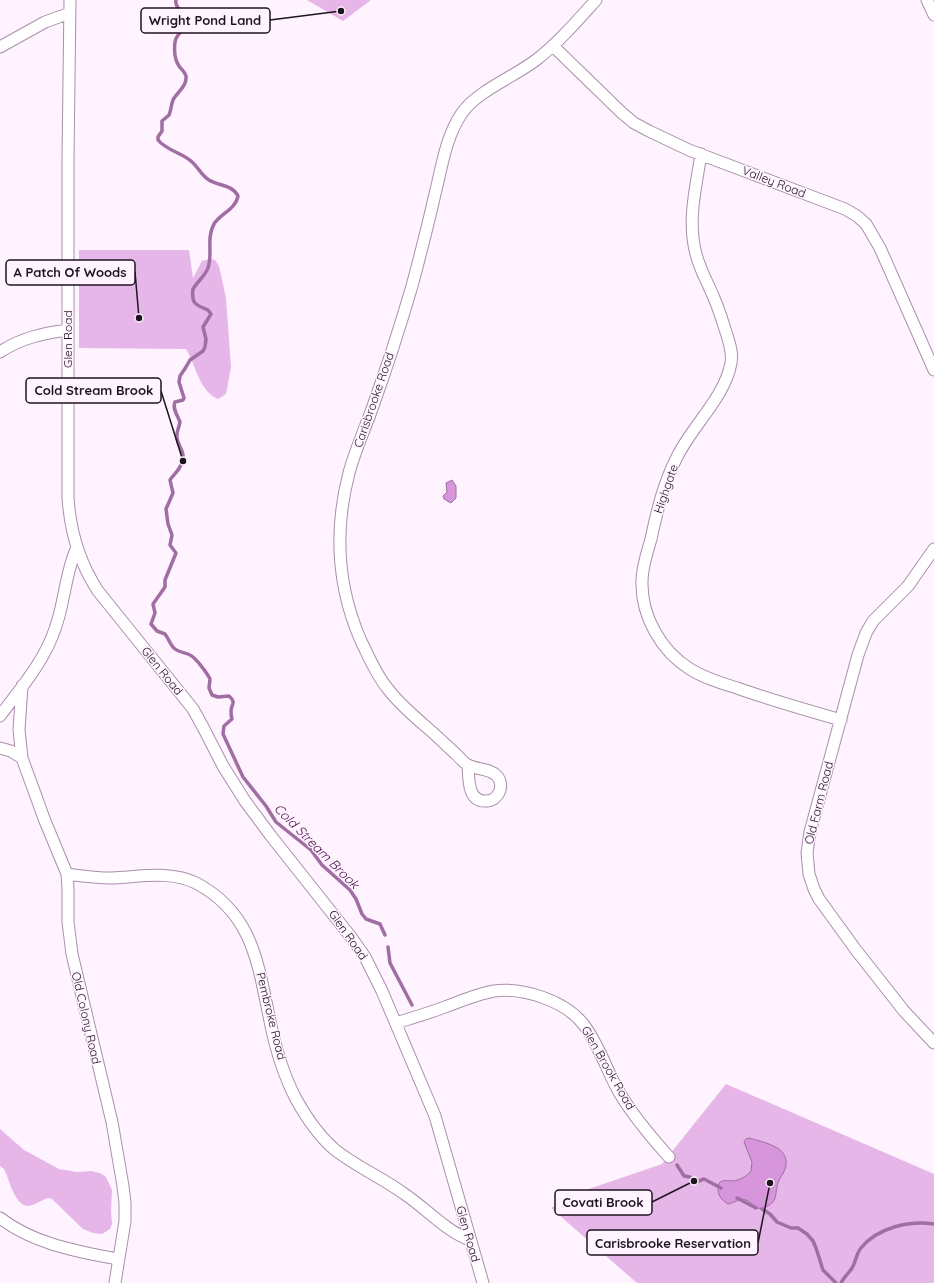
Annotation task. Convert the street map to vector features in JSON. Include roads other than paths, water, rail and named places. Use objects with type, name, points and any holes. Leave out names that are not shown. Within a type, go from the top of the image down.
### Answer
[{"type":"street","name":"Glen Road","points":[[70,0],[68,498],[71,524],[77,547],[86,570],[98,591],[193,709],[226,770],[250,810],[356,943],[365,958],[382,991],[435,1116],[483,1283]]},
{"type":"street","name":"Carisbrooke Road","points":[[468,765],[394,696],[384,684],[370,660],[351,614],[342,579],[340,548],[342,508],[353,461],[378,392],[410,294],[445,155],[454,127],[463,111],[472,101],[524,69],[553,46],[596,0]]},
{"type":"street","points":[[927,0],[934,15]]},
{"type":"street","points":[[0,47],[50,20],[70,14]]},
{"type":"street","name":"Valley Road","points":[[553,46],[634,123],[658,136],[701,154],[845,209],[862,220],[871,231],[880,248],[934,370]]},
{"type":"street","name":"Highgate","points":[[701,154],[692,216],[693,239],[701,270],[715,299],[721,318],[730,347],[731,361],[728,374],[721,389],[680,451],[666,482],[642,575],[645,606],[651,623],[664,645],[681,662],[696,672],[771,700],[841,720]]},
{"type":"street","points":[[0,352],[32,336],[68,330]]},
{"type":"street","points":[[0,716],[38,664],[54,633],[61,609],[68,569],[77,547]]},
{"type":"street","name":"Old Farm Road","points":[[934,549],[908,586],[880,614],[868,629],[860,650],[809,839],[807,859],[810,879],[816,894],[823,905],[901,1008],[934,1043]]},
{"type":"street","name":"Old Colony Road","points":[[22,686],[19,730],[22,758],[66,874],[68,889],[68,922],[72,954],[112,1122],[123,1186],[125,1221],[115,1283]]},
{"type":"street","points":[[0,748],[10,751],[22,758]]},
{"type":"street","name":"Pembroke Road","points":[[66,874],[97,878],[150,875],[177,877],[196,883],[226,904],[240,922],[254,951],[273,1035],[285,1074],[295,1098],[312,1124],[322,1137],[347,1158],[403,1192],[453,1232],[470,1240]]},
{"type":"street","name":"Glen Brook Road","points":[[396,1023],[476,995],[493,991],[516,991],[536,995],[549,1000],[571,1013],[584,1025],[624,1099],[641,1124],[669,1157]]},
{"type":"street","points":[[0,1218],[25,1234],[54,1246],[118,1259]]},
{"type":"waterway","name":"Cold Stream Brook","points":[[176,0],[177,5],[184,15],[186,24],[177,36],[175,55],[179,66],[186,76],[186,80],[173,100],[169,115],[162,121],[162,131],[158,137],[158,140],[166,147],[188,159],[207,178],[213,182],[229,187],[238,196],[237,201],[214,224],[210,235],[210,257],[208,268],[193,289],[193,298],[195,303],[208,310],[211,314],[203,327],[206,339],[205,347],[203,351],[190,360],[180,376],[179,382],[184,398],[183,400],[175,402],[174,405],[180,422],[177,436],[183,458],[180,467],[170,480],[173,493],[166,509],[168,524],[172,535],[170,545],[176,553],[165,580],[165,587],[153,604],[155,613],[151,624],[157,631],[165,634],[175,649],[190,655],[198,662],[210,679],[209,688],[212,695],[218,697],[229,696],[233,700],[231,709],[232,719],[224,726],[223,734],[243,777],[266,806],[276,822],[311,850],[322,865],[350,890],[356,899],[362,914],[366,919],[380,924],[385,935]]},
{"type":"waterway","name":"Cold Stream Brook","points":[[388,947],[390,963],[412,1005]]},
{"type":"waterway","points":[[677,1165],[684,1176],[690,1177],[696,1182],[704,1179],[721,1188]]},
{"type":"waterway","points":[[737,1198],[756,1208]]},
{"type":"waterway","points":[[762,1209],[770,1214],[777,1222],[791,1228],[798,1228],[807,1234],[813,1241],[823,1270],[836,1283]]},
{"type":"waterway","name":"Cold Stream Brook","points":[[841,1283],[852,1268],[861,1248],[876,1235],[894,1227],[914,1223],[934,1224]]},
{"type":"place","name":"Wright Pond Land","points":[[341,11]]},
{"type":"place","name":"A Patch Of Woods","points":[[139,318]]},
{"type":"place","name":"Cold Stream Brook","points":[[183,461]]},
{"type":"place","name":"Covati Brook","points":[[694,1181]]},
{"type":"place","name":"Carisbrooke Reservation","points":[[770,1183]]}]
